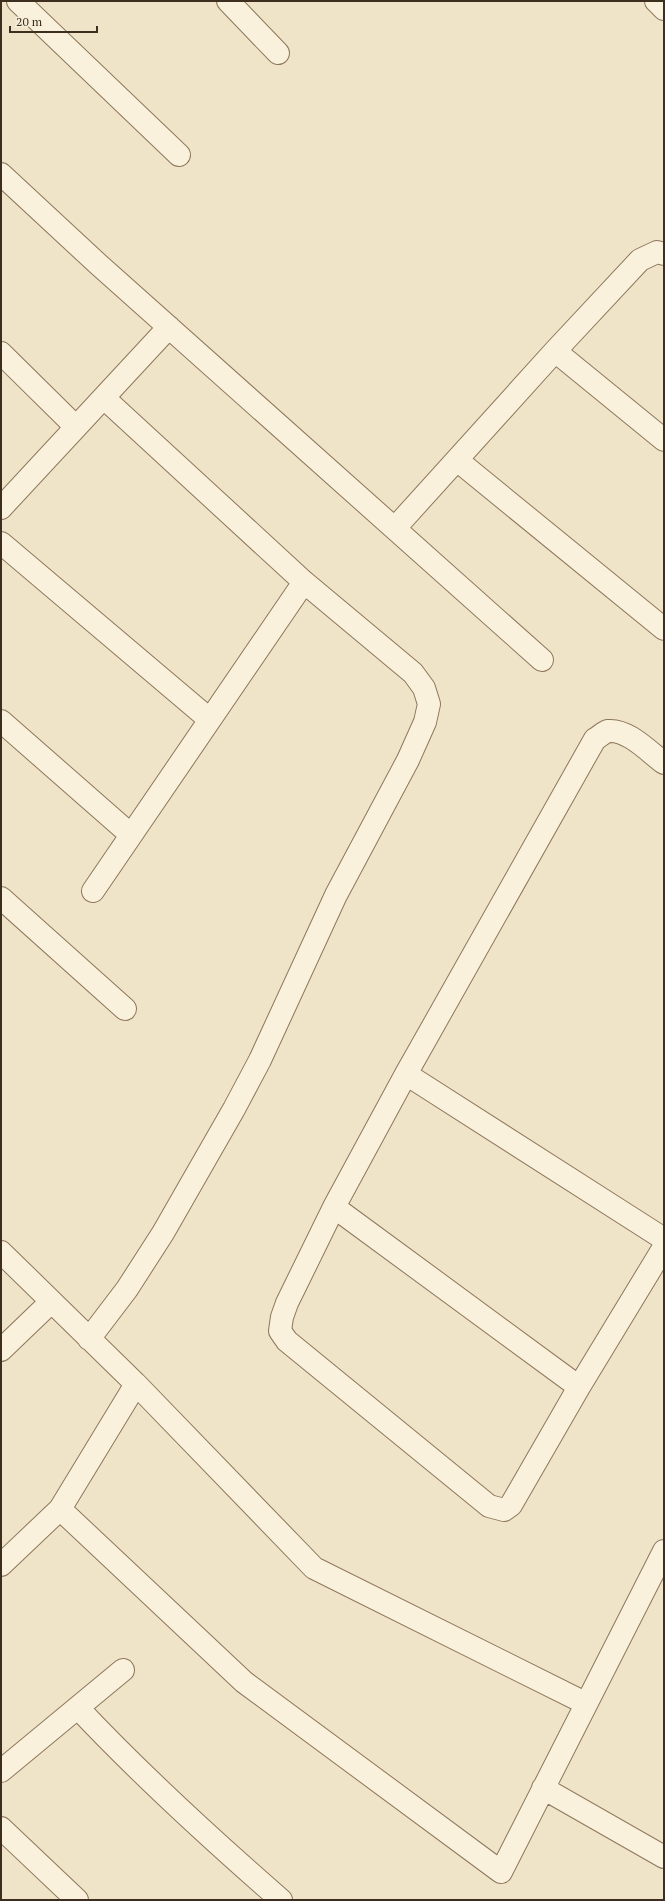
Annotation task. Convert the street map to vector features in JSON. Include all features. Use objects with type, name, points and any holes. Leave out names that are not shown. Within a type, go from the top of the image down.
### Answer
[{"type":"street","points":[[18,1],[179,155]]},
{"type":"street","points":[[228,1],[278,53]]},
{"type":"street","points":[[656,1],[664,9]]},
{"type":"street","points":[[1,174],[169,327],[542,660]]},
{"type":"street","points":[[395,528],[555,351],[640,260],[657,252],[664,254]]},
{"type":"street","points":[[1,508],[169,327]]},
{"type":"street","points":[[555,351],[664,440]]},
{"type":"street","points":[[1,353],[76,427]]},
{"type":"street","points":[[89,1340],[127,1289],[162,1233],[234,1109],[260,1060],[336,895],[408,760],[425,722],[429,704],[424,688],[413,673],[304,582],[104,398]]},
{"type":"street","points":[[457,460],[664,630]]},
{"type":"street","points":[[1,543],[209,719]]},
{"type":"street","points":[[93,891],[304,582]]},
{"type":"street","points":[[1,721],[131,835]]},
{"type":"street","points":[[664,763],[628,737],[617,732],[606,731],[595,740],[406,1074],[334,1208],[287,1303],[282,1317],[280,1331],[287,1341],[489,1506],[504,1510],[511,1505],[579,1387],[664,1246]]},
{"type":"street","points":[[1,898],[125,1009]]},
{"type":"street","points":[[406,1074],[664,1239]]},
{"type":"street","points":[[334,1208],[579,1387]]},
{"type":"street","points":[[1,1252],[89,1340],[136,1384],[314,1568],[585,1703]]},
{"type":"street","points":[[1,1350],[51,1302]]},
{"type":"street","points":[[1,1565],[60,1509],[136,1384]]},
{"type":"street","points":[[60,1509],[244,1682],[501,1872],[585,1703],[664,1551]]},
{"type":"street","points":[[1,1771],[123,1670]]},
{"type":"street","points":[[78,1708],[131,1763],[208,1837],[281,1900]]},
{"type":"street","points":[[543,1788],[664,1858]]},
{"type":"street","points":[[1,1828],[66,1896]]}]
